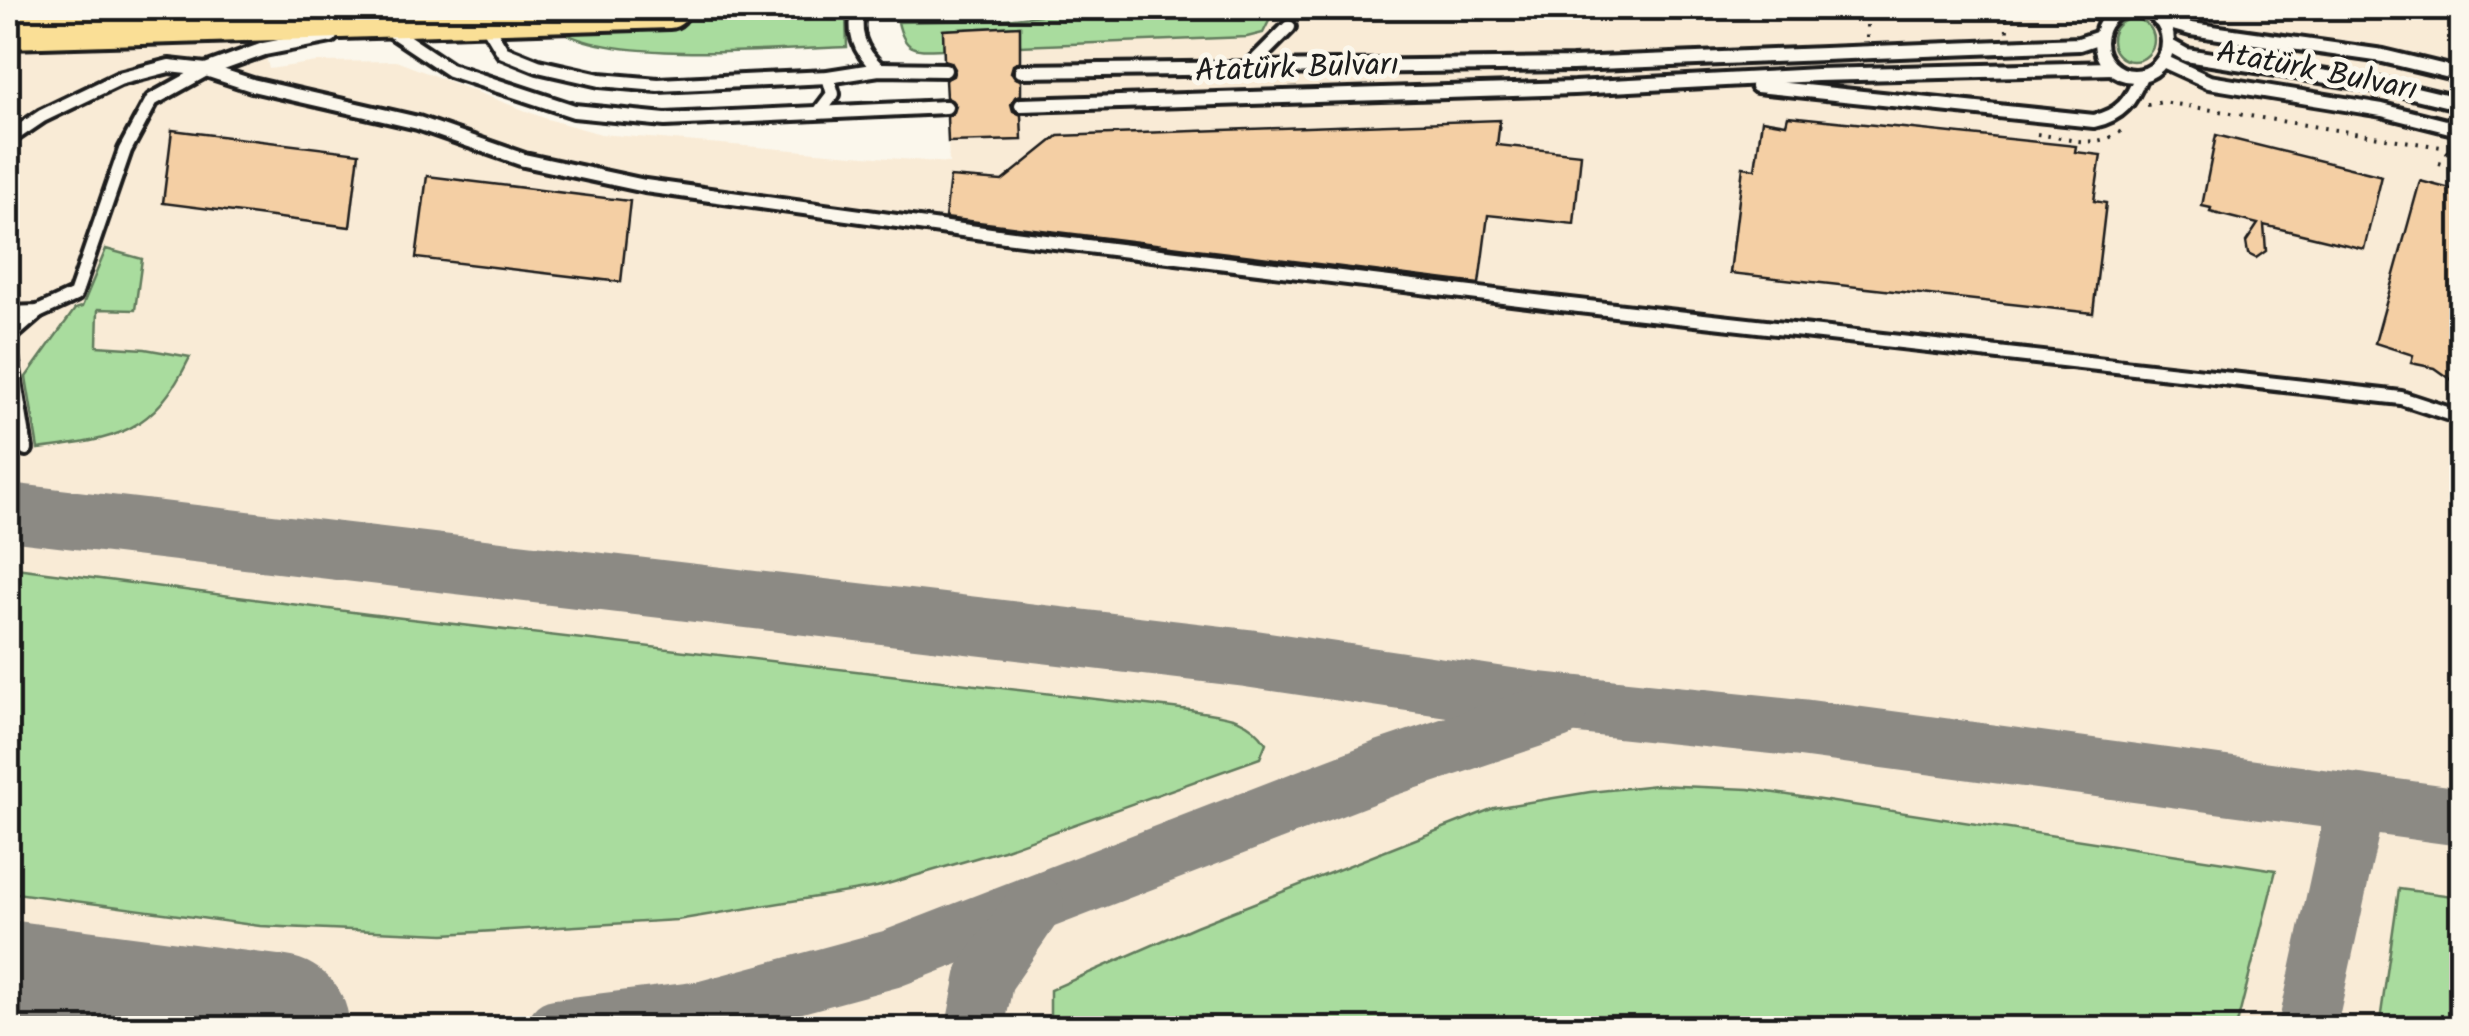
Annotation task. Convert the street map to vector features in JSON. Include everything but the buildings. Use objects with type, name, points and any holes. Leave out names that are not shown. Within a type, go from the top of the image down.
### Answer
[{"type":"highway","points":[[8,28],[668,8]]},
{"type":"lane","points":[[860,8],[856,20],[858,40],[866,57],[879,69]]},
{"type":"lane","name":"Atatürk Bulvarı","points":[[2086,8],[2110,18],[2119,12],[2140,9],[2159,20],[2191,29],[2384,56],[2462,75]]},
{"type":"lane","points":[[482,15],[504,52],[538,66],[600,80],[658,85],[828,77],[879,69],[945,70]]},
{"type":"lane","points":[[26,449],[8,338],[38,312],[74,296],[125,150],[152,100],[206,70],[264,49],[343,34],[374,18],[450,70],[574,111],[665,120],[946,107]]},
{"type":"lane","points":[[2110,18],[2100,38],[2100,49],[2112,68]]},
{"type":"lane","points":[[2159,20],[2168,45],[2163,61]]},
{"type":"lane","name":"Atatürk Bulvarı","points":[[1249,67],[1289,27]]},
{"type":"lane","name":"Atatürk Bulvarı","points":[[1021,70],[1572,64],[2080,44],[2100,38]]},
{"type":"lane","name":"Atatürk Bulvarı","points":[[2168,45],[2186,55],[2391,87],[2462,104]]},
{"type":"lane","name":"Atatürk Bulvarı","points":[[1021,105],[1574,88],[1817,75],[2112,68],[2128,76],[2140,76],[2163,61],[2209,82],[2382,110],[2462,130]]},
{"type":"lane","points":[[1572,64],[1574,88]]},
{"type":"lane","points":[[8,140],[42,116],[118,79],[170,66],[206,70],[252,85],[418,123],[524,160],[645,186],[1005,236],[1552,303],[2401,398],[2462,418]]},
{"type":"lane","name":"Atatürk Bulvarı","points":[[1724,82],[2094,121],[2112,117],[2122,109],[2140,76]]},
{"type":"lane","points":[[820,111],[833,94],[828,77]]},
{"type":"lane","points":[[8,313],[38,312]]},
{"type":"path","points":[[2039,134],[2108,141],[2147,104],[2163,102],[2441,147],[2462,166]]},
{"type":"path","points":[[2439,163],[2462,166]]},
{"type":"shaded area","points":[[1103,8],[2461,8],[2461,1028],[8,1028],[8,37],[260,28],[269,69],[317,62],[396,61],[547,119],[601,134],[949,163],[943,30],[949,21]]},
{"type":"green space","points":[[1103,8],[1267,8],[1271,17],[1263,33],[1247,37],[1020,46],[1019,26],[944,30],[944,49],[926,50],[908,44],[898,22],[996,20]]},
{"type":"green space","points":[[846,14],[847,47],[737,52],[606,46],[573,37],[551,23]]},
{"type":"green space","points":[[2133,19],[2148,25],[2154,40],[2148,55],[2133,61],[2118,55],[2112,40],[2118,25]]},
{"type":"green space","points":[[106,249],[142,259],[135,310],[98,309],[97,346],[190,357],[162,402],[130,428],[90,441],[38,449],[26,377],[75,309],[82,307]]},
{"type":"green space","points":[[8,567],[368,614],[1190,710],[1242,721],[1266,743],[1260,758],[1003,850],[877,887],[677,920],[444,934],[260,926],[8,892]]},
{"type":"green space","points":[[1656,785],[1749,789],[2276,870],[2236,1028],[1067,1028],[1050,1018],[1050,990],[1196,926],[1494,808]]},
{"type":"green space","points":[[2399,889],[2461,897],[2461,1028],[2379,1028]]},
{"type":"taxiway","points":[[8,512],[1247,658],[1530,700],[1801,728],[2462,817]]},
{"type":"taxiway","points":[[556,1028],[703,1010],[891,959],[1383,769],[1558,710]]},
{"type":"taxiway","points":[[2307,1028],[2356,803]]},
{"type":"taxiway","points":[[975,1028],[985,977],[1035,904]]},
{"type":"runway","points":[[8,993],[277,1028]]}]
